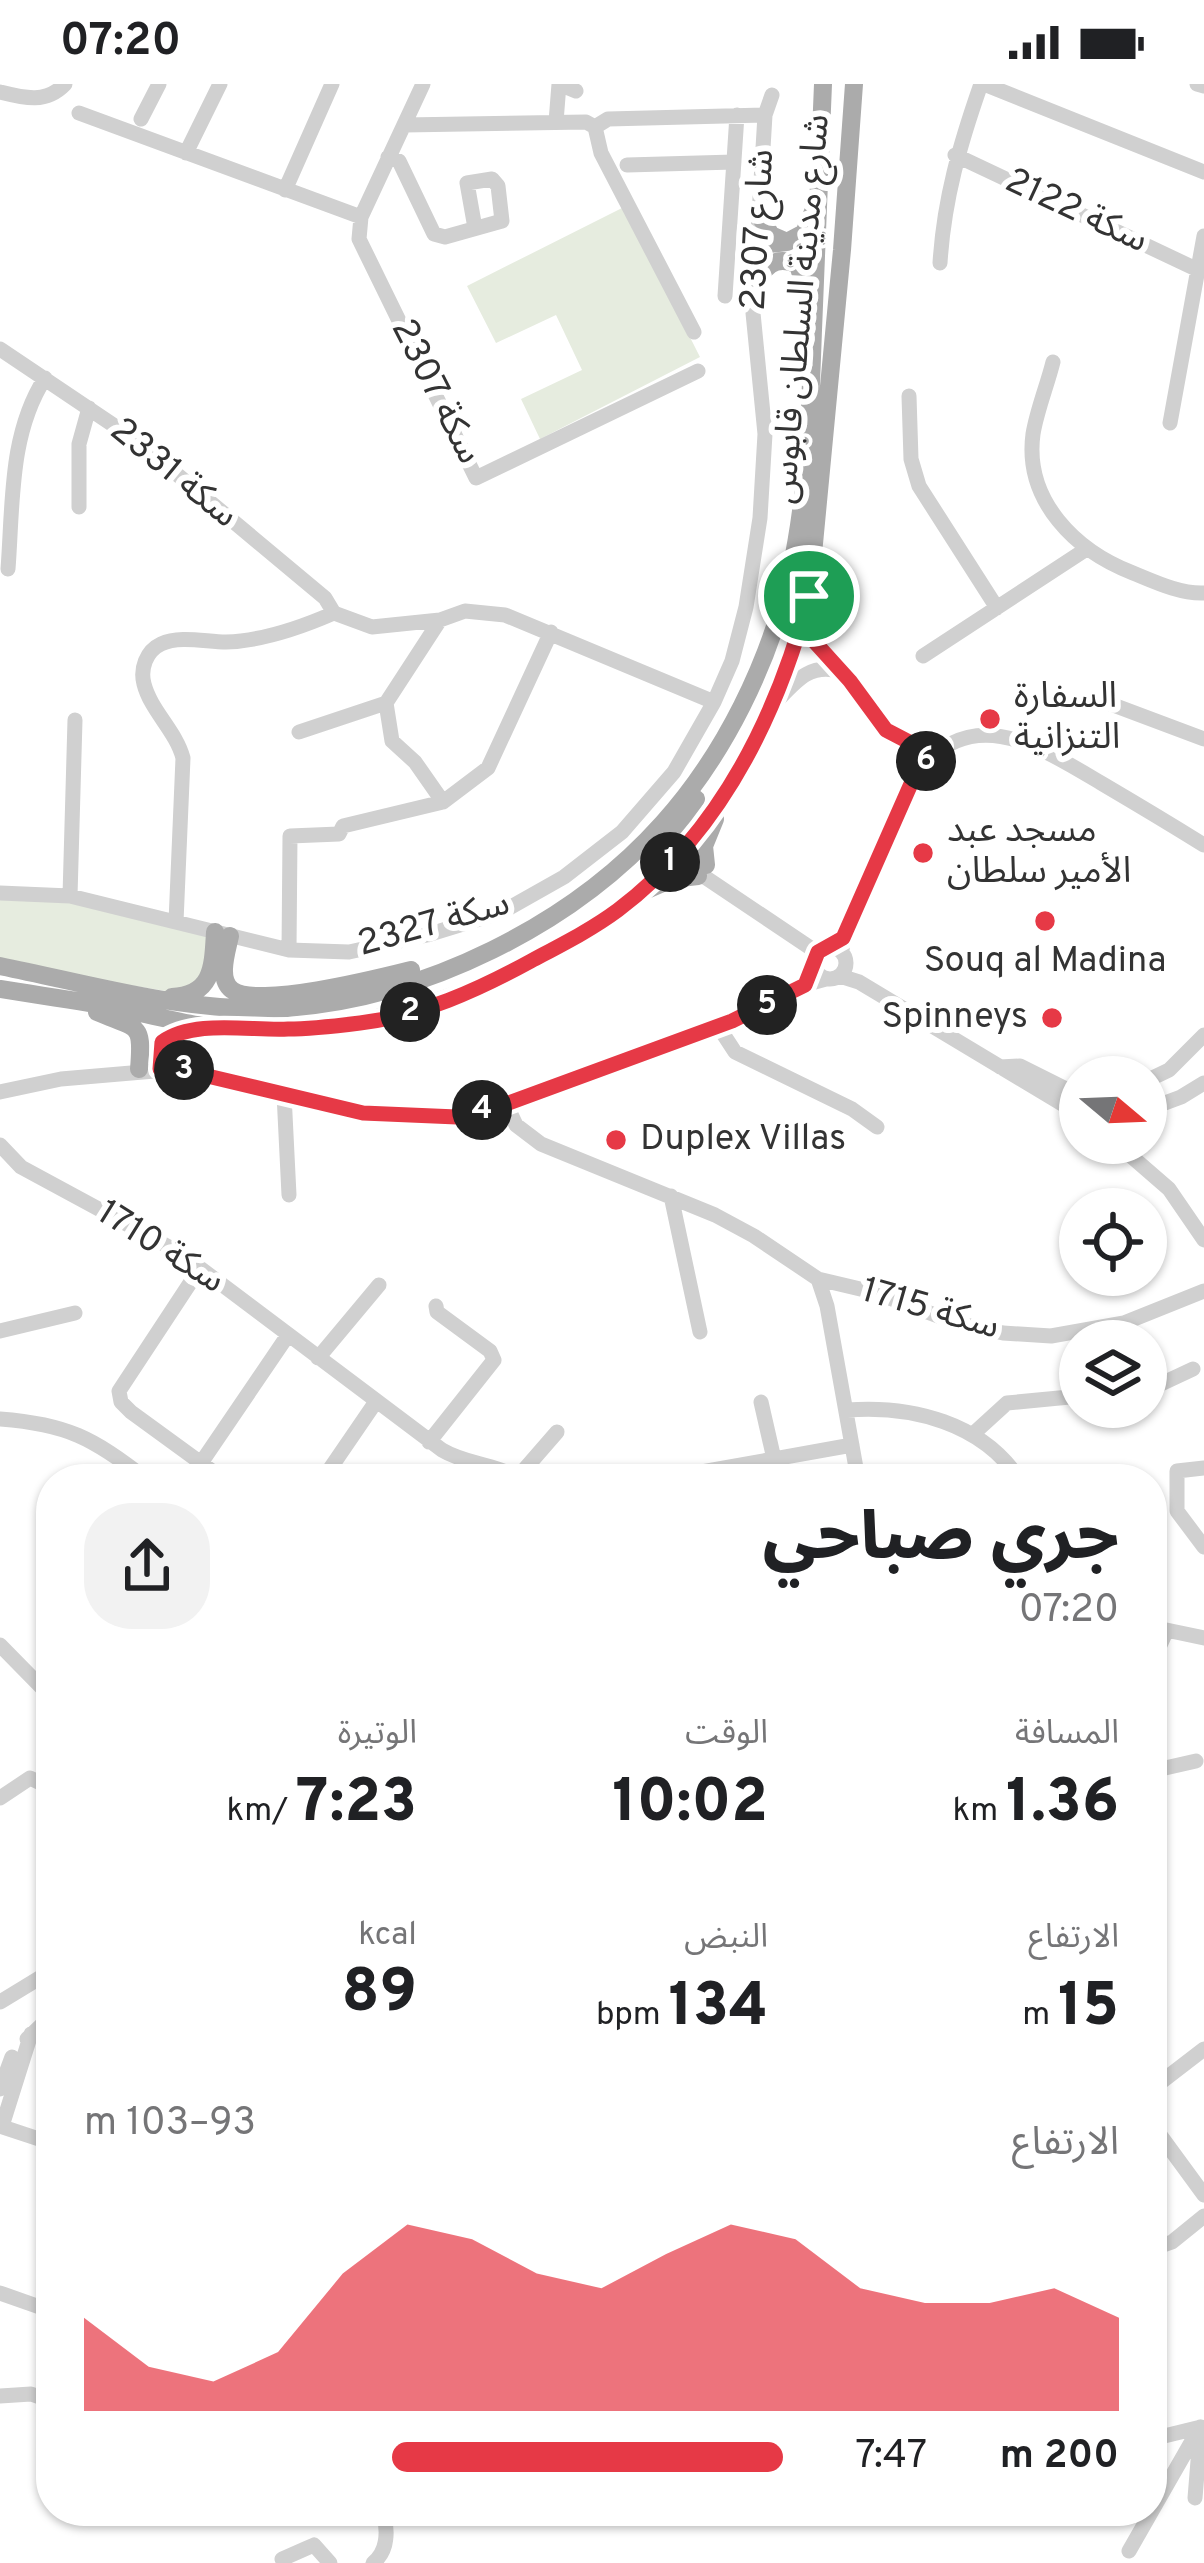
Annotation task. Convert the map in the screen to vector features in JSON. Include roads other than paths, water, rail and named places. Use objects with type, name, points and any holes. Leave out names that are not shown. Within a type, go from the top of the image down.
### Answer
[{"type":"main road","name":"شارع مدينة السلطان قابوس","points":[[0,966],[212,1007],[285,1008],[357,998],[413,982],[480,954],[575,899],[663,823],[725,735],[763,656],[799,523],[812,427],[823,84]]},
{"type":"main road","name":"شارع مدينة السلطان قابوس","points":[[0,989],[224,1029],[308,1029],[368,1022],[428,1008],[499,978],[579,935],[629,901],[728,790],[776,703],[809,596],[854,84]]},
{"type":"main road","points":[[754,252],[804,233],[821,185]]},
{"type":"main road","points":[[758,213],[771,235],[787,242]]},
{"type":"main road","points":[[753,289],[762,270],[773,261],[798,266],[808,293],[813,331]]},
{"type":"main road","points":[[285,1008],[304,1011],[368,1003],[465,973],[546,929],[648,850],[676,849],[675,831],[747,711],[773,653],[779,610]]},
{"type":"main road","points":[[629,901],[672,879],[702,871],[704,846],[728,790]]},
{"type":"main road","points":[[223,934],[225,980],[230,989],[242,994],[300,993],[480,954]]},
{"type":"main road","points":[[147,997],[190,996],[202,988],[223,934]]},
{"type":"main road","points":[[71,1001],[137,1030],[149,1069]]},
{"type":"main road","points":[[149,1069],[162,1042],[173,1034],[224,1029]]},
{"type":"street","points":[[0,92],[29,99],[55,95],[65,84]]},
{"type":"street","points":[[141,119],[159,84]]},
{"type":"street","points":[[186,152],[220,84]]},
{"type":"street","points":[[285,190],[332,84]]},
{"type":"street","points":[[79,113],[361,217],[423,84]]},
{"type":"street","points":[[940,263],[943,214],[956,155],[983,84],[1204,172]]},
{"type":"street","points":[[556,122],[565,86]]},
{"type":"street","points":[[765,115],[772,95]]},
{"type":"street","points":[[725,296],[737,115]]},
{"type":"street","name":"2307 شارع","points":[[404,125],[586,122],[595,127],[608,119],[765,115],[753,289],[765,434],[760,518],[741,625],[714,702]]},
{"type":"street","points":[[595,127],[602,153],[694,332]]},
{"type":"street","name":"سكة 2122","points":[[956,155],[1196,269]]},
{"type":"street","points":[[388,157],[399,161],[434,234],[446,237],[475,228]]},
{"type":"street","points":[[627,165],[734,162]]},
{"type":"street","name":"سكة 2307","points":[[361,217],[359,239],[476,478],[698,371]]},
{"type":"street","name":"سكة 2122","points":[[1170,423],[1204,236]]},
{"type":"street","name":"سكة 2331","points":[[0,349],[137,441],[325,598],[334,613]]},
{"type":"street","points":[[1053,362],[1033,436],[1035,472],[1044,501],[1085,550],[1106,563],[1159,584],[1204,593]]},
{"type":"street","points":[[8,569],[18,441],[29,403],[45,378]]},
{"type":"street","points":[[909,395],[911,459],[919,486],[997,608]]},
{"type":"street","points":[[79,507],[79,444],[89,408]]},
{"type":"street","points":[[923,656],[1085,550]]},
{"type":"street","points":[[809,596],[812,639],[896,738],[942,746],[1008,736],[1040,747],[1204,845]]},
{"type":"street","points":[[176,922],[183,758],[178,740],[144,687],[148,654],[161,644],[231,642],[307,625],[334,613],[372,627],[440,620],[465,611],[488,613],[551,632],[714,702]]},
{"type":"street","points":[[299,733],[386,703],[440,620]]},
{"type":"street","points":[[289,950],[290,836],[339,834],[343,826],[442,802],[488,768],[551,632]]},
{"type":"street","points":[[776,703],[800,677],[815,669],[839,671]]},
{"type":"street","points":[[1100,700],[1204,739]]},
{"type":"street","name":"سكة 2327","points":[[0,893],[70,896],[289,950],[349,952],[427,935],[502,912],[564,877],[622,832],[674,772],[714,702]]},
{"type":"street","points":[[386,703],[392,741],[415,762],[442,802]]},
{"type":"street","points":[[70,896],[75,720]]},
{"type":"street","points":[[0,1092],[149,1069],[178,1069],[363,1113],[457,1117],[506,1104],[718,1026],[805,985],[833,959],[914,777],[942,746]]},
{"type":"street","points":[[676,849],[718,884],[833,959],[859,982],[1059,1100]]},
{"type":"street","points":[[718,1026],[735,1052],[877,1126]]},
{"type":"street","points":[[1167,1071],[1201,1038]]},
{"type":"street","points":[[1004,1066],[1021,1066],[1059,1085]]},
{"type":"street","points":[[1167,1102],[1204,1082]]},
{"type":"street","points":[[284,1094],[289,1195]]},
{"type":"street","name":"سكة 1715","points":[[506,1104],[516,1125],[541,1144],[671,1196],[754,1236],[818,1279],[873,1292],[957,1323],[1003,1334],[1051,1336],[1124,1323],[1204,1292]]},
{"type":"street","name":"سكة 1710","points":[[0,1144],[21,1167],[180,1253],[429,1442],[459,1461],[484,1464]]},
{"type":"street","points":[[1140,1164],[1168,1189],[1204,1240]]},
{"type":"street","points":[[671,1196],[700,1332]]},
{"type":"street","points":[[200,1268],[119,1391],[121,1402],[131,1412],[200,1463],[288,1335]]},
{"type":"street","points":[[818,1279],[855,1464]]},
{"type":"street","points":[[318,1358],[379,1285]]},
{"type":"street","points":[[429,1442],[494,1360],[490,1351],[437,1312],[436,1306]]},
{"type":"street","points":[[0,1331],[75,1313]]},
{"type":"street","points":[[1167,1383],[1193,1369]]},
{"type":"street","points":[[973,1434],[1007,1402],[1059,1398]]},
{"type":"street","points":[[761,1402],[774,1459]]},
{"type":"street","points":[[333,1464],[375,1403]]},
{"type":"street","points":[[847,1411],[879,1408],[917,1414],[973,1434],[1009,1464]]},
{"type":"street","points":[[0,1419],[48,1423],[83,1436],[124,1464]]},
{"type":"street","name":"سكة 1710","points":[[530,1464],[557,1432]]},
{"type":"street","points":[[746,1464],[852,1445]]},
{"type":"street","points":[[1204,1468],[1177,1471],[1177,1511],[1204,1547]]},
{"type":"street","points":[[1167,1631],[1204,1638]]},
{"type":"street","points":[[0,1646],[36,1681]]},
{"type":"street","points":[[1167,1768],[1196,1761]]},
{"type":"street","points":[[0,1798],[30,1778],[36,1781]]},
{"type":"street","points":[[1,2000],[36,1980]]},
{"type":"street","points":[[0,2089],[14,2055],[36,2030]]},
{"type":"street","points":[[31,2034],[1,2126],[36,2139]]},
{"type":"street","points":[[1167,2077],[1204,2049]]},
{"type":"street","points":[[1167,2144],[1204,2195]]},
{"type":"street","points":[[1167,2244],[1204,2216]]},
{"type":"street","points":[[0,2293],[36,2306]]},
{"type":"street","points":[[0,2396],[36,2396]]},
{"type":"street","points":[[1167,2435],[1202,2427]]},
{"type":"street","points":[[1196,2498],[1202,2427]]},
{"type":"street","points":[[1167,2486],[1202,2427]]},
{"type":"street","points":[[373,2563],[385,2548],[387,2526]]},
{"type":"street","points":[[1129,2551],[1144,2526]]},
{"type":"street","points":[[282,2559],[314,2545],[330,2563]]},
{"type":"place","name":"السفارة التنزانية","points":[[990,719]]},
{"type":"place","name":"مسجد عبد الأمير سلطان","points":[[923,853]]},
{"type":"place","name":"Souq al Madina","points":[[1045,921]]},
{"type":"place","name":"Spinneys","points":[[1052,1018]]},
{"type":"place","name":"Duplex Villas","points":[[616,1140]]}]
